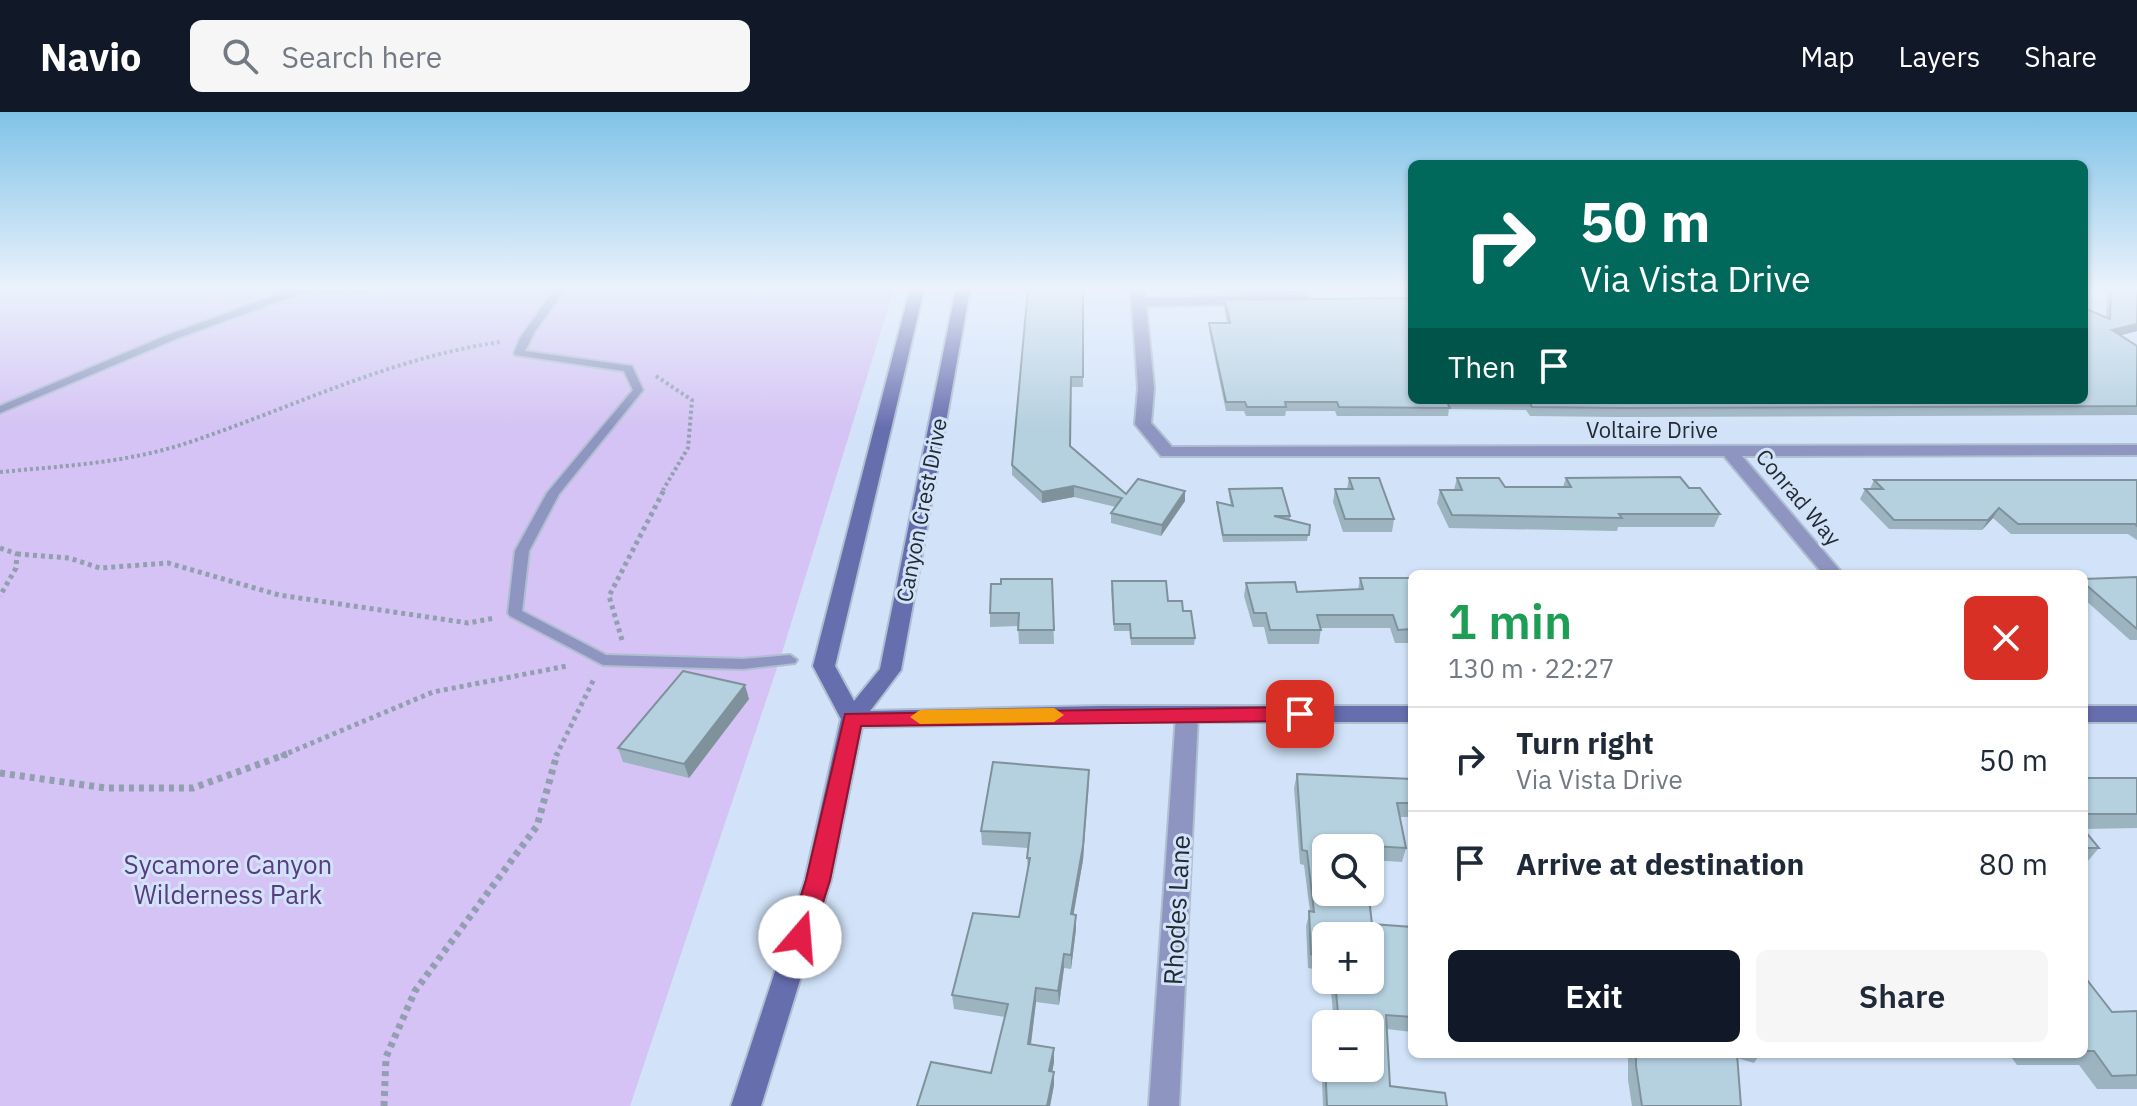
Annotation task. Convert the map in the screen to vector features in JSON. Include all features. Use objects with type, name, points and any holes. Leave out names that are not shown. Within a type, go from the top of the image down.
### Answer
[{"type":"main road","points":[[906,335],[824,666],[852,719],[1408,714]]},
{"type":"main road","name":"Canyon Crest Drive","points":[[746,1106],[818,880],[852,719],[890,670],[954,335]]},
{"type":"main road","points":[[2088,714],[2137,714]]},
{"type":"street","name":"Voltaire Drive","points":[[1141,335],[1146,388],[1143,424],[1167,452],[2137,450]]},
{"type":"street","name":"Conrad Way","points":[[1728,450],[1830,570]]},
{"type":"street","name":"Rhodes Lane","points":[[1164,1106],[1187,715]]},
{"type":"lane","points":[[0,410],[176,335]]},
{"type":"lane","points":[[526,335],[521,340],[519,353],[628,368],[638,390],[553,493],[522,551],[515,613],[603,660],[743,664],[790,660]]},
{"type":"path","points":[[0,472],[139,456],[440,350],[521,340]]},
{"type":"path","points":[[628,661],[609,596],[644,524],[688,448],[692,400],[654,374],[630,374]]},
{"type":"path","points":[[0,548],[17,554],[69,558],[100,568],[168,563],[279,595],[468,623],[515,613]]},
{"type":"path","points":[[0,596],[16,568],[17,554]]},
{"type":"path","points":[[0,773],[106,788],[193,788],[316,743],[433,692],[603,660]]},
{"type":"path","points":[[384,1106],[386,1057],[415,991],[537,826],[552,764],[603,660]]},
{"type":"green space","name":"Sycamore Canyon Wilderness Park","points":[[0,335],[880,335],[781,656],[630,1106],[0,1106]]},
{"type":"building","points":[[1024,335],[1083,335],[1083,377],[1071,377],[1070,446],[1126,494],[1138,479],[1185,491],[1162,525],[1111,513],[1122,498],[1074,486],[1042,492],[1012,465]]},
{"type":"building","points":[[1212,335],[1408,335],[1408,404],[1448,404],[1450,408],[1339,407],[1337,402],[1285,402],[1286,407],[1247,407],[1245,402],[1226,402]]},
{"type":"building","points":[[2088,335],[2120,335],[2137,346],[2137,406],[1532,407],[1530,404],[2088,404]]},
{"type":"building","points":[[1680,477],[1689,488],[1700,488],[1720,514],[1619,514],[1622,518],[1452,515],[1440,490],[1462,490],[1457,478],[1499,478],[1505,487],[1571,487],[1566,478]]},
{"type":"building","points":[[1349,478],[1379,478],[1394,519],[1345,519],[1335,489],[1353,489]]},
{"type":"building","points":[[1874,480],[2137,480],[2137,526],[2018,524],[1999,508],[1988,520],[1894,520],[1865,489],[1883,489]]},
{"type":"building","points":[[1282,488],[1290,516],[1274,516],[1310,525],[1309,535],[1223,535],[1217,502],[1233,506],[1229,489]]},
{"type":"building","points":[[2137,577],[2137,629],[2088,586],[2088,579]]},
{"type":"building","points":[[1360,578],[1408,578],[1408,629],[1398,630],[1393,615],[1317,615],[1321,630],[1270,630],[1266,613],[1254,613],[1246,583],[1295,582],[1297,592],[1363,589]]},
{"type":"building","points":[[1001,579],[1052,579],[1054,630],[1018,630],[1019,613],[990,613],[991,584],[1001,584]]},
{"type":"building","points":[[1112,581],[1166,581],[1168,601],[1182,601],[1183,611],[1191,611],[1195,638],[1131,638],[1130,624],[1114,624]]},
{"type":"building","points":[[683,671],[745,685],[684,764],[618,748]]},
{"type":"building","points":[[993,762],[1089,770],[1083,846],[1071,914],[1076,915],[1071,955],[1064,954],[1058,991],[1036,988],[1028,1044],[1054,1048],[1049,1071],[1054,1072],[1047,1106],[917,1106],[931,1062],[991,1073],[1008,1004],[952,995],[973,913],[1019,917],[1030,858],[1027,858],[1030,833],[981,831]]},
{"type":"building","points":[[1297,774],[1408,779],[1408,803],[1397,803],[1406,848],[1384,847],[1384,834],[1312,834],[1312,895],[1307,851],[1302,850]]},
{"type":"building","points":[[2088,778],[2137,778],[2137,814],[2088,814]]},
{"type":"building","points":[[2088,835],[2099,848],[2088,848]]},
{"type":"building","points":[[1313,906],[1370,906],[1372,922],[1312,922],[1311,954],[1309,911],[1314,912]]},
{"type":"building","points":[[1384,925],[1408,927],[1408,1017],[1386,1015],[1390,1086],[1445,1093],[1447,1106],[1327,1106],[1326,1082],[1384,1082],[1384,1010],[1338,1010],[1336,994],[1384,994]]},
{"type":"building","points":[[2088,981],[2112,1012],[2137,1011],[2137,1075],[2112,1076],[2094,1051],[2088,1051]]},
{"type":"building","points":[[1636,1058],[1737,1058],[1741,1106],[1642,1106]]},
{"type":"slow traffic","points":[[920,717],[1054,715]]},
{"type":"route","points":[[800,937],[818,880],[852,719],[1300,714]]}]
